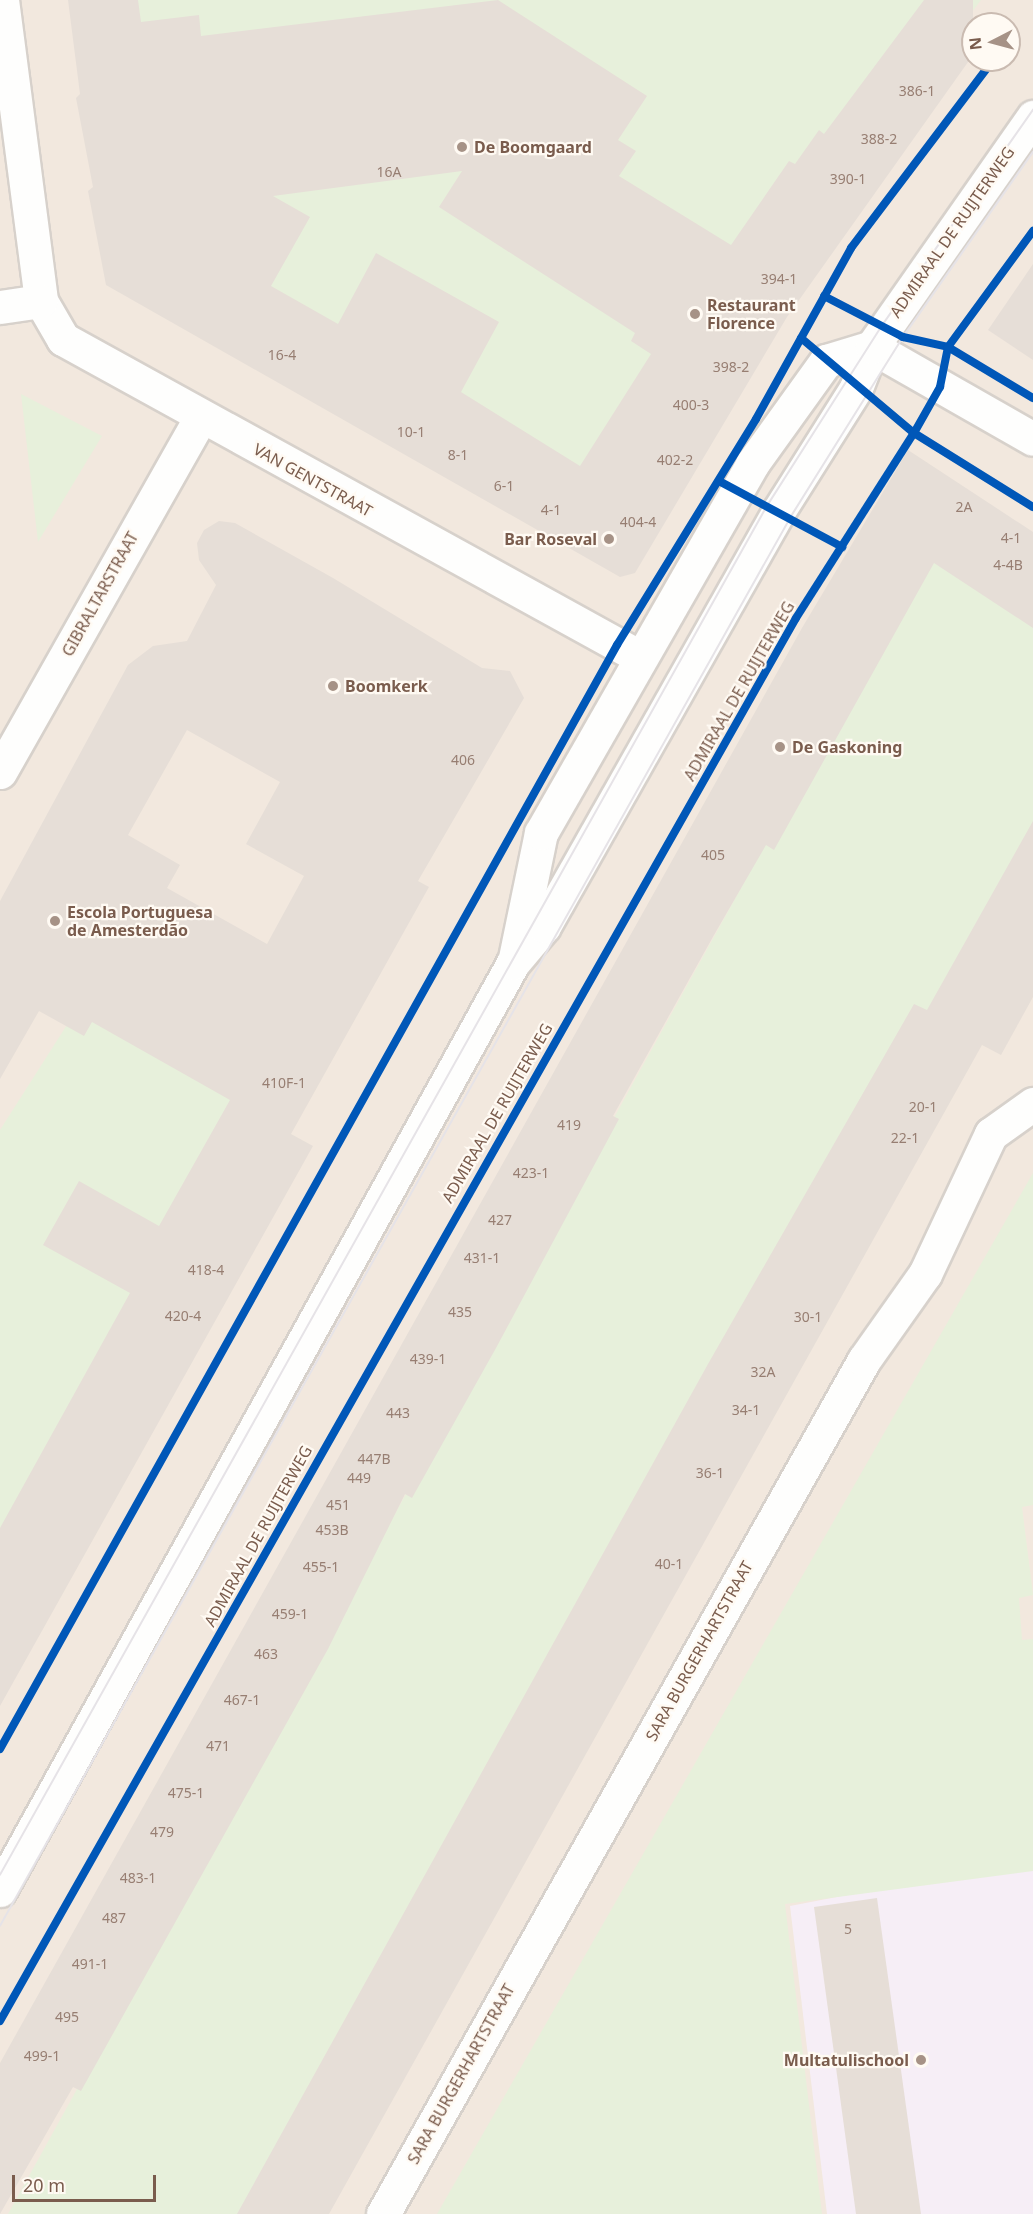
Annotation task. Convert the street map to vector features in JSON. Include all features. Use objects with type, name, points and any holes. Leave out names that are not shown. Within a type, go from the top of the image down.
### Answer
[{"type":"street","points":[[0,307],[41,302],[3,0]]},
{"type":"street","name":"ADMIRAAL DE RUIJTERWEG","points":[[0,1890],[513,963],[544,926],[778,512],[856,388],[872,347],[1033,117]]},
{"type":"street","name":"VAN GENTSTRAAT","points":[[41,302],[63,339],[640,657]]},
{"type":"street","points":[[872,347],[1033,439]]},
{"type":"street","name":"ADMIRAAL DE RUIJTERWEG","points":[[513,963],[541,833],[752,464],[826,361],[872,347]]},
{"type":"street","name":"GIBRALTARSTRAAT","points":[[0,772],[201,417]]},
{"type":"street","name":"SARA BURGERHARTSTRAAT","points":[[382,2214],[864,1360],[925,1274],[991,1134],[1033,1104]]},
{"type":"shaded area","points":[[0,0],[1033,0],[1033,2214],[0,2214]]},
{"type":"shaded area","name":"Multatulischool","points":[[1033,1859],[1033,2214],[827,2214],[790,1906]]},
{"type":"green space","points":[[86,0],[981,0],[972,12],[961,12],[961,27],[590,519],[131,260]]},
{"type":"green space","points":[[21,394],[102,436],[38,542]]},
{"type":"green space","points":[[941,526],[1033,587],[1033,863],[275,2214],[8,2214]]},
{"type":"green space","points":[[93,984],[276,1094],[0,1591],[0,1130]]},
{"type":"green space","points":[[1033,1173],[1033,1505],[1022,1507],[1033,1595],[1019,1598],[1022,1640],[1033,1639],[1033,1871],[785,1904],[822,2214],[437,2214]]},
{"type":"building","points":[[68,0],[138,0],[141,22],[199,15],[201,36],[498,0],[647,96],[618,140],[636,151],[619,176],[731,245],[789,161],[795,164],[819,130],[824,134],[924,0],[973,0],[973,12],[961,12],[961,72],[787,317],[635,573],[620,577],[106,285],[88,191],[93,187],[76,98],[80,94]],"holes":[[[462,171],[439,207],[635,333],[631,341],[651,354],[580,466],[461,392],[499,322],[376,253],[338,324],[271,286],[310,217],[273,196]]]},
{"type":"building","points":[[1033,264],[1033,360],[988,330]]},
{"type":"building","points":[[908,450],[1033,532],[1033,628],[934,563],[774,850],[766,845],[714,935],[613,1116],[619,1119],[496,1348],[412,1498],[405,1494],[328,1649],[81,2091],[73,2087],[0,2214],[0,2063],[802,628]]},
{"type":"building","points":[[219,521],[235,523],[333,578],[482,668],[510,671],[524,698],[418,881],[429,887],[291,1134],[313,1146],[0,1706],[0,1528],[130,1293],[43,1245],[79,1181],[159,1226],[230,1100],[92,1022],[84,1036],[39,1011],[0,1079],[0,901],[128,665],[153,646],[187,641],[216,585],[199,560],[197,543],[204,530]],"holes":[[[187,730],[280,782],[246,844],[304,876],[267,944],[167,888],[180,865],[128,835]]]},
{"type":"building","points":[[1033,821],[1033,997],[1001,1055],[982,1045],[329,2214],[237,2214],[708,1364],[914,1004],[927,1010]]},
{"type":"building","points":[[877,1898],[921,2214],[856,2214],[814,1907]]},
{"type":"tram line","points":[[0,1875],[767,506],[881,327],[1033,110]]},
{"type":"tram line","points":[[0,1926],[790,518],[903,337],[1033,152]]},
{"type":"cycle path","points":[[0,1749],[617,645],[756,419],[851,248],[984,72]]},
{"type":"cycle path","points":[[0,2021],[796,618],[914,433],[940,387],[948,347],[1033,231]]},
{"type":"cycle path","points":[[824,296],[903,337],[948,347],[1033,398]]},
{"type":"cycle path","points":[[801,338],[914,433],[1033,507]]},
{"type":"cycle path","points":[[719,481],[842,547]]},
{"type":"place","name":"De Boomgaard","points":[[462,147]]},
{"type":"place","name":"Restaurant Florence","points":[[695,314]]},
{"type":"place","name":"Bar Roseval","points":[[609,539]]},
{"type":"place","name":"Boomkerk","points":[[333,686]]},
{"type":"place","name":"De Gaskoning","points":[[780,747]]},
{"type":"place","name":"Escola Portuguesa de Amesterdão","points":[[55,921]]},
{"type":"place","name":"Multatulischool","points":[[921,2060]]}]
